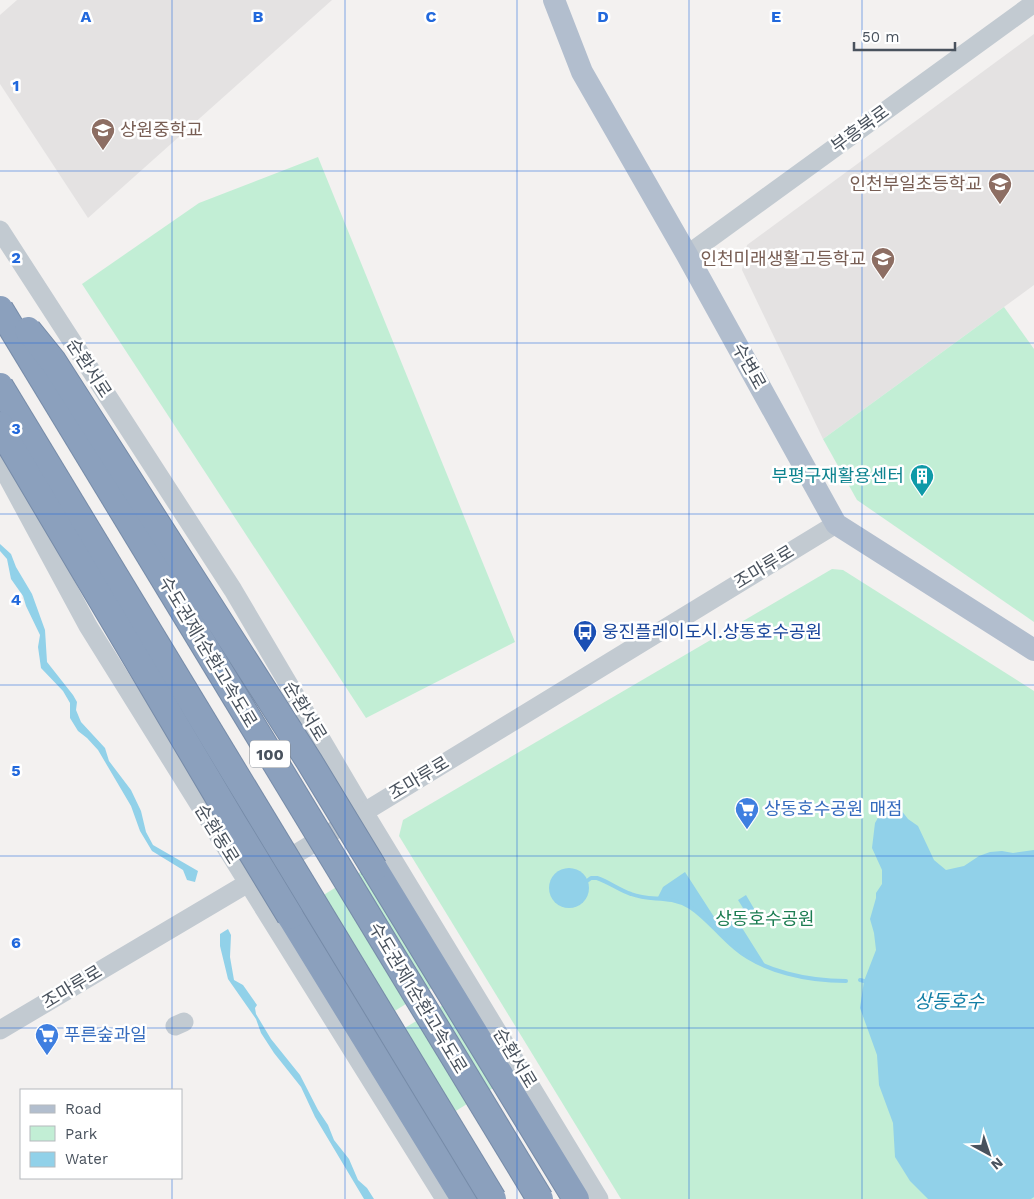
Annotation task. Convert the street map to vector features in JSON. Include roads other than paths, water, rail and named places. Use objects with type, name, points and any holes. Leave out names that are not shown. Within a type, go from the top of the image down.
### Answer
[{"type":"highway","points":[[0,297],[53,361],[309,761],[576,1199]]},
{"type":"highway","name":"수도권제1순환고속도로","points":[[0,309],[540,1199]]},
{"type":"highway","name":"100","points":[[0,386],[493,1199]]},
{"type":"highway","points":[[0,425],[4,435],[233,822],[464,1199]]},
{"type":"main road","name":"수변로","points":[[554,0],[582,72],[687,254],[836,524],[1034,650]]},
{"type":"street","name":"부흥북로","points":[[687,254],[1034,3]]},
{"type":"street","name":"순환서로","points":[[0,230],[233,590],[364,812],[599,1199]]},
{"type":"street","name":"순환동로","points":[[0,462],[88,626],[445,1199]]},
{"type":"street","name":"조마루로","points":[[0,1030],[248,883],[836,524]]},
{"type":"water","points":[[0,544],[11,554],[16,567],[32,594],[45,630],[47,662],[77,702],[76,710],[81,722],[105,748],[109,761],[131,790],[141,811],[146,832],[153,845],[198,871],[195,882],[187,880],[183,870],[152,851],[140,831],[131,806],[98,750],[78,731],[70,718],[70,703],[63,691],[41,668],[38,647],[40,635],[23,596],[11,579],[7,559],[0,551]]},
{"type":"water","name":"상동호수","points":[[891,806],[901,810],[908,819],[918,826],[934,860],[946,870],[964,866],[979,856],[990,852],[1002,851],[1013,853],[1034,850],[1034,1197],[1031,1199],[928,1199],[910,1181],[895,1157],[893,1123],[879,1085],[877,1055],[860,1008],[864,981],[876,950],[870,919],[876,893],[882,884],[882,870],[872,848],[875,823],[879,816]]},
{"type":"water","points":[[569,868],[583,874],[589,888],[583,902],[569,908],[555,902],[549,888],[555,874]]},
{"type":"water","points":[[685,872],[718,923],[743,908],[738,900],[746,895],[756,912],[739,923],[766,966],[738,951],[693,910],[683,904],[658,897],[663,887]]},
{"type":"water","points":[[228,929],[231,935],[230,957],[234,980],[243,985],[257,1005],[255,1008],[256,1014],[271,1039],[300,1075],[328,1125],[334,1140],[349,1159],[358,1180],[367,1188],[374,1199],[364,1199],[315,1117],[301,1087],[274,1053],[261,1033],[256,1019],[228,979],[220,946],[220,934]]},
{"type":"waterway","points":[[587,881],[591,878],[597,878],[639,896],[667,899],[682,903],[696,911],[729,943],[746,956],[773,969],[802,977],[846,981]]},
{"type":"waterway","points":[[860,980],[864,981]]},
{"type":"place","name":"상원중학교","points":[[103,151]]},
{"type":"place","name":"인천부일초등학교","points":[[1000,205]]},
{"type":"place","name":"인천미래생활고등학교","points":[[883,280]]},
{"type":"place","name":"부평구재활용센터","points":[[922,497]]},
{"type":"place","name":"웅진플레이도시.상동호수공원","points":[[585,653]]},
{"type":"place","name":"상동호수공원 매점","points":[[747,830]]},
{"type":"place","name":"푸른숲과일","points":[[47,1056]]},
{"type":"park label","name":"상동호수공원","points":[[765,919]]}]
